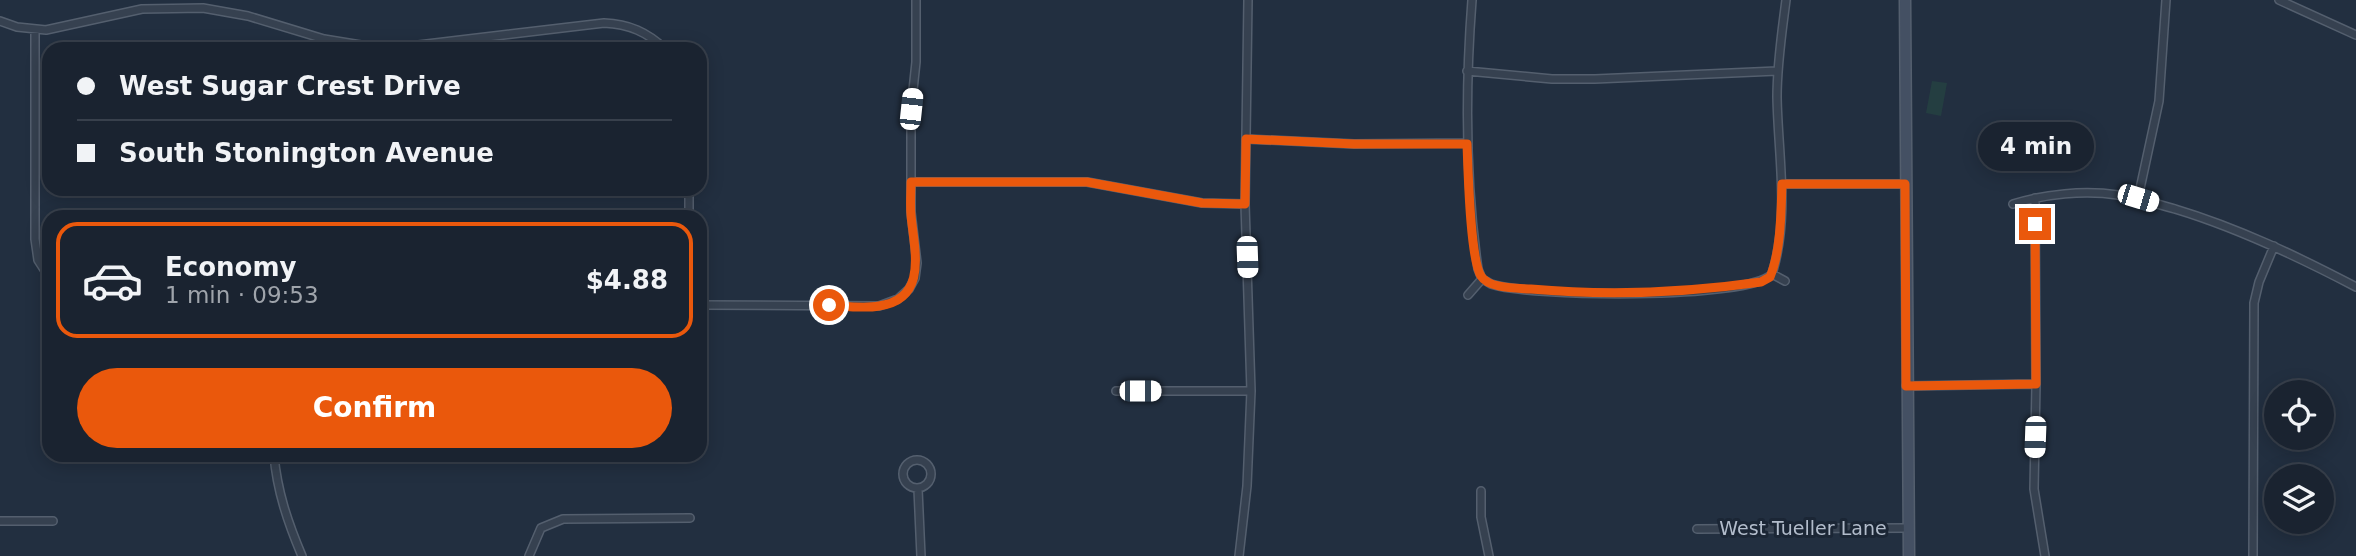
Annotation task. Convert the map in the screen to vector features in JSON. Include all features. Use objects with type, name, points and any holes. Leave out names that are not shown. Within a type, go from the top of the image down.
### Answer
[{"type":"street","points":[[707,305],[879,306],[898,299],[909,289],[916,271],[911,182],[911,109],[916,62],[916,0]]},
{"type":"street","points":[[1239,556],[1247,485],[1251,391],[1245,204],[1248,0]]},
{"type":"street","points":[[1472,0],[1467,71],[1467,144],[1472,228],[1482,279],[1491,284],[1596,294],[1685,291],[1761,282],[1772,274],[1781,215],[1777,71],[1786,0]]},
{"type":"street","points":[[1905,0],[1909,556]]},
{"type":"street","points":[[2138,198],[2159,101],[2166,0]]},
{"type":"street","points":[[2279,0],[2356,35]]},
{"type":"street","points":[[0,21],[35,30],[57,28],[127,11],[173,7],[228,12],[343,42]]},
{"type":"street","points":[[444,42],[604,23],[635,28],[658,42]]},
{"type":"street","points":[[35,30],[36,252],[42,264]]},
{"type":"street","points":[[1467,71],[1552,79],[1777,71]]},
{"type":"street","points":[[1246,139],[1354,144],[1467,144]]},
{"type":"street","points":[[911,182],[1087,182],[1202,203],[1245,204]]},
{"type":"street","points":[[1782,184],[1905,184]]},
{"type":"street","points":[[2013,204],[2035,198],[2096,193],[2138,198],[2196,216],[2274,246],[2356,287]]},
{"type":"street","points":[[2035,198],[2034,489],[2045,556]]},
{"type":"street","points":[[2253,556],[2254,303],[2259,282],[2274,246]]},
{"type":"street","points":[[1772,274],[1785,281]]},
{"type":"street","points":[[1468,296],[1482,279]]},
{"type":"street","points":[[1906,386],[2036,384]]},
{"type":"street","points":[[1115,391],[1251,391]]},
{"type":"street","points":[[915,460],[924,462],[931,473],[926,485],[918,489],[905,483],[902,473],[906,464],[915,460]]},
{"type":"street","points":[[275,462],[279,491],[302,556]]},
{"type":"street","points":[[918,489],[920,556]]},
{"type":"street","points":[[1480,491],[1481,517],[1489,556]]},
{"type":"street","points":[[529,556],[541,528],[563,519],[690,518]]},
{"type":"street","points":[[0,521],[53,521]]},
{"type":"street","name":"West Tueller Lane","points":[[1697,529],[1909,528]]},
{"type":"green space","points":[[1932,81],[1947,83],[1941,116],[1926,113]]},
{"type":"route","points":[[829,305],[879,306],[898,299],[909,289],[915,278],[916,263],[911,182],[1087,182],[1202,203],[1245,204],[1246,139],[1354,144],[1467,144],[1472,228],[1478,269],[1482,279],[1491,284],[1523,288],[1596,294],[1641,293],[1761,282],[1770,277],[1774,267],[1782,184],[1905,184],[1906,386],[2036,384],[2035,224]]}]
